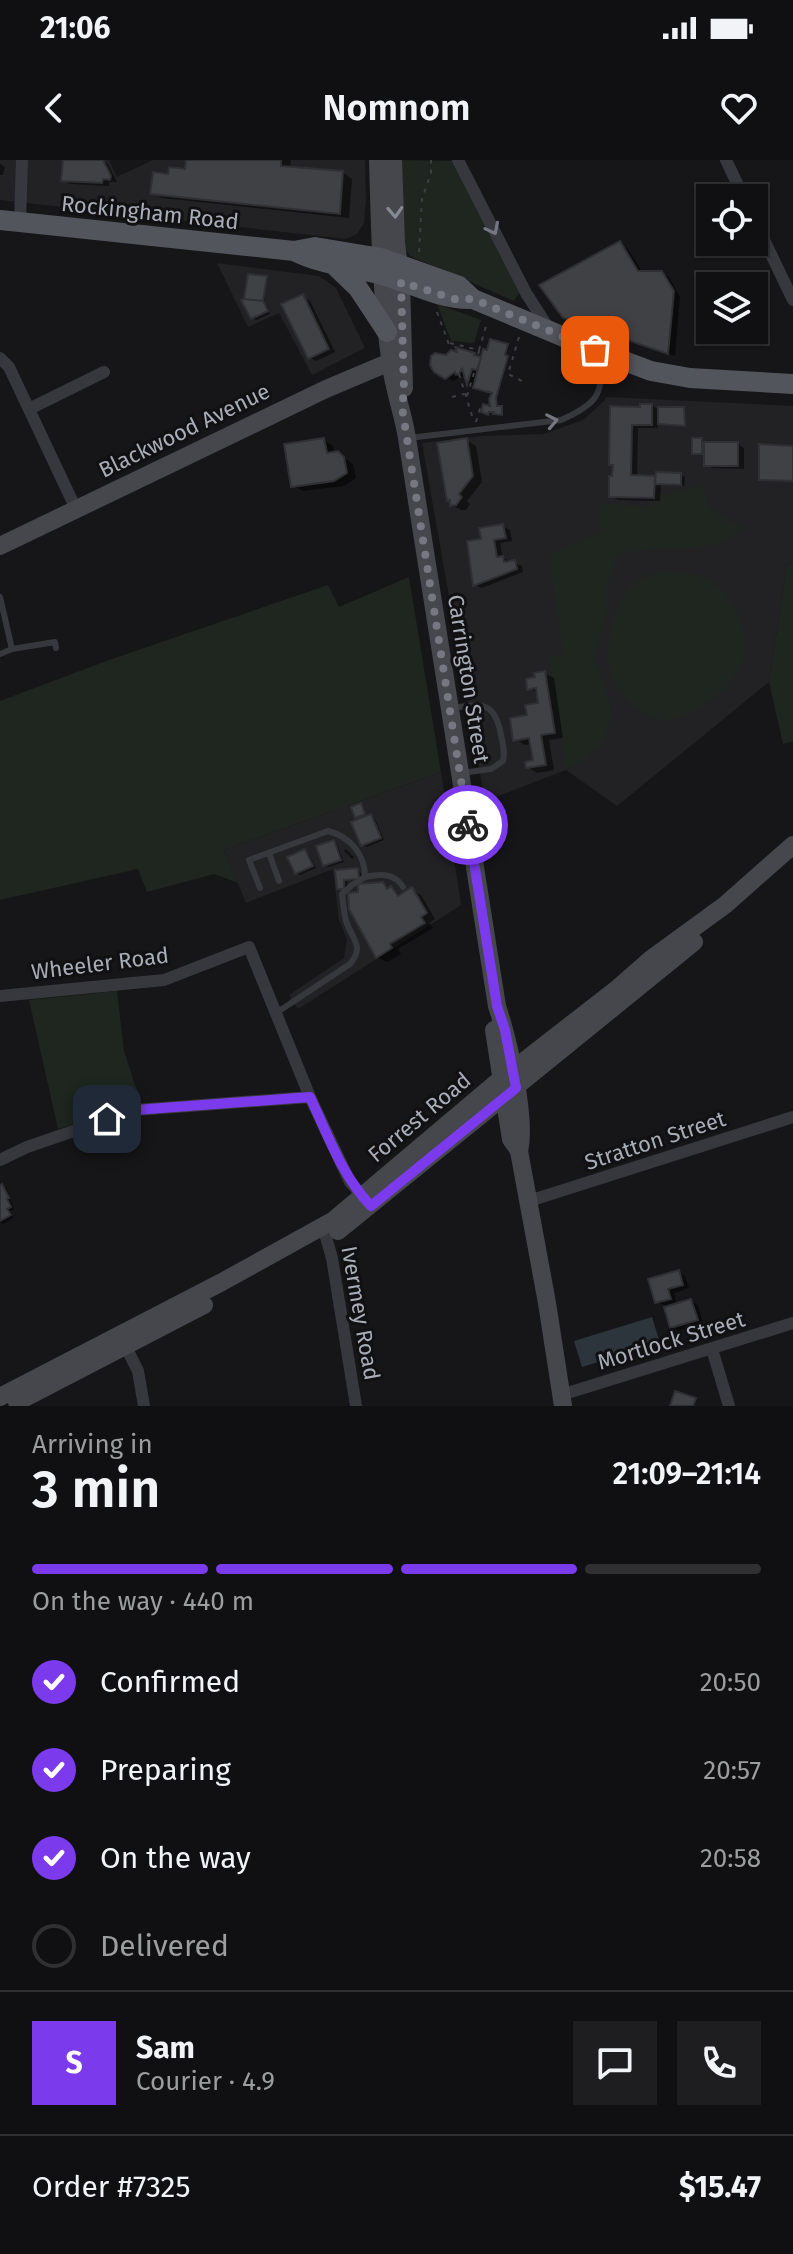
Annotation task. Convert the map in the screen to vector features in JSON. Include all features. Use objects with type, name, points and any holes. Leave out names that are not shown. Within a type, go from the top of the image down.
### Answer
[{"type":"main road","points":[[378,160],[391,269]]},
{"type":"main road","points":[[391,269],[393,160]]},
{"type":"main road","name":"Rockingham Road","points":[[10,221],[294,251],[315,247],[391,269],[455,299],[473,299],[651,371],[690,378],[793,384]]},
{"type":"main road","name":"Rockingham Road","points":[[294,251],[315,261],[391,269]]},
{"type":"main road","points":[[333,264],[358,288],[387,332]]},
{"type":"main road","name":"Carrington Street","points":[[391,269],[387,332],[390,362],[395,392],[402,407],[497,1006],[494,1035],[508,1084],[511,1139],[519,1151],[529,1201],[562,1401]]},
{"type":"main road","name":"Carrington Street","points":[[391,269],[404,391],[402,407]]},
{"type":"main road","name":"Blackwood Avenue","points":[[0,546],[326,389],[390,362]]},
{"type":"main road","name":"Forrest Road","points":[[7,1406],[326,1233],[508,1084],[651,959],[725,905],[793,845]]},
{"type":"main road","name":"Forrest Road","points":[[508,1084],[793,858]]},
{"type":"main road","name":"Forrest Road","points":[[0,1397],[123,1341]]},
{"type":"street","points":[[10,221],[22,160]]},
{"type":"street","points":[[458,160],[526,293],[551,332]]},
{"type":"street","points":[[726,160],[737,184]]},
{"type":"street","points":[[768,248],[793,300]]},
{"type":"street","points":[[0,358],[9,367],[76,509]]},
{"type":"street","points":[[29,409],[104,372]]},
{"type":"street","name":"Wheeler Road","points":[[0,996],[164,980],[249,947],[310,1097],[350,1182],[367,1201]]},
{"type":"street","points":[[0,1160],[27,1147],[135,1110],[310,1097]]},
{"type":"street","name":"Stratton Street","points":[[529,1201],[793,1117]]},
{"type":"street","name":"Ivermey Road","points":[[326,1233],[356,1406]]},
{"type":"street","name":"Mortlock Street","points":[[562,1401],[793,1323]]},
{"type":"street","points":[[123,1341],[138,1371],[144,1406]]},
{"type":"street","points":[[712,1349],[729,1406]]},
{"type":"lane","points":[[407,438],[561,420],[581,411],[593,401],[602,381],[595,350]]},
{"type":"lane","points":[[0,597],[12,649]]},
{"type":"lane","points":[[0,654],[55,642],[56,648]]},
{"type":"lane","points":[[450,708],[478,704],[488,707],[498,720],[504,754],[503,761],[491,769],[460,774]]},
{"type":"lane","points":[[260,888],[249,860],[328,831],[338,834],[362,855],[365,877]]},
{"type":"lane","points":[[269,853],[279,881]]},
{"type":"lane","points":[[276,1013],[356,957],[358,950],[346,920],[342,894],[365,877],[380,874],[392,876],[403,887]]},
{"type":"path","points":[[419,253],[422,199],[431,173],[431,160]]},
{"type":"path","points":[[438,314],[451,350]]},
{"type":"path","points":[[478,356],[488,322]]},
{"type":"path","points":[[520,334],[508,374],[522,381]]},
{"type":"path","points":[[448,343],[479,350]]},
{"type":"path","points":[[466,396],[474,373]]},
{"type":"path","points":[[459,374],[475,423],[481,405]]},
{"type":"path","points":[[452,397],[466,396]]},
{"type":"shaded area","points":[[0,160],[109,160],[117,177],[153,160],[365,160],[364,223],[357,234],[346,239],[0,200]]},
{"type":"shaded area","points":[[399,160],[453,161],[519,293],[514,301],[410,256],[404,248]]},
{"type":"shaded area","points":[[217,263],[319,276],[336,288],[365,348],[312,375],[279,313],[248,327]]},
{"type":"shaded area","points":[[437,304],[481,320],[474,343],[451,341]]},
{"type":"shaded area","points":[[606,397],[793,406],[793,563],[787,564],[769,682],[617,806],[566,770],[485,801],[422,443],[482,436],[544,434],[583,420]]},
{"type":"shaded area","points":[[702,484],[710,509],[744,528],[719,544],[619,553],[607,585],[607,608],[593,661],[608,693],[609,727],[597,748],[566,770],[548,658],[563,654],[549,555],[599,533],[601,503],[650,507],[659,495],[677,493]]},
{"type":"shaded area","points":[[793,563],[793,741],[783,744],[769,682],[787,564]]},
{"type":"shaded area","points":[[663,572],[696,574],[724,593],[740,619],[744,649],[734,677],[720,692],[692,712],[662,720],[645,714],[622,693],[609,667],[608,642],[620,604],[631,586],[644,577]]},
{"type":"shaded area","points":[[409,577],[441,772],[224,850],[238,883],[214,874],[147,892],[138,869],[0,900],[0,701],[328,585],[339,607]]},
{"type":"shaded area","points":[[441,772],[461,905],[298,1009],[289,995],[344,958],[347,939],[339,920],[333,869],[246,903],[224,850]]},
{"type":"shaded area","points":[[117,991],[124,1051],[141,1103],[58,1129],[29,1000]]},
{"type":"shaded area","points":[[652,1317],[660,1343],[582,1367],[574,1341]]},
{"type":"building","points":[[63,160],[103,160],[110,180],[103,179],[102,183],[61,181]]},
{"type":"building","points":[[186,160],[281,160],[281,166],[343,171],[340,214],[150,194],[153,172],[168,174],[169,167],[185,169]]},
{"type":"building","points":[[620,241],[638,271],[662,271],[674,291],[668,354],[563,318],[539,285]]},
{"type":"building","points":[[248,274],[267,276],[263,301],[244,299]]},
{"type":"building","points":[[303,294],[329,349],[308,359],[281,304]]},
{"type":"building","points":[[241,300],[263,301],[268,311],[251,319]]},
{"type":"building","points":[[490,339],[508,344],[505,355],[508,356],[496,398],[497,406],[502,406],[502,415],[481,412],[483,404],[490,406],[492,393],[473,388],[483,349],[487,350]]},
{"type":"building","points":[[455,347],[481,357],[477,370],[472,369],[467,385],[462,369],[459,374],[455,372],[445,379],[430,365],[431,356],[435,353],[446,355],[451,350],[457,352]]},
{"type":"building","points":[[640,404],[652,404],[652,425],[632,425],[631,475],[655,476],[654,498],[609,497],[609,476],[612,476],[613,465],[609,465],[610,406],[640,407]]},
{"type":"building","points":[[658,407],[684,407],[685,426],[658,424]]},
{"type":"building","points":[[324,438],[327,453],[338,451],[344,457],[347,473],[334,481],[291,487],[284,444]]},
{"type":"building","points":[[467,438],[473,476],[459,494],[462,497],[456,505],[450,506],[437,443]]},
{"type":"building","points":[[692,438],[702,438],[702,454],[692,454]]},
{"type":"building","points":[[704,442],[738,442],[738,466],[704,466]]},
{"type":"building","points":[[759,444],[793,446],[793,481],[759,480]]},
{"type":"building","points":[[656,472],[681,473],[681,485],[655,484]]},
{"type":"building","points":[[503,524],[506,538],[494,540],[497,557],[503,556],[504,562],[515,560],[517,569],[473,586],[467,541],[481,539],[479,528]]},
{"type":"building","points":[[545,671],[555,733],[541,735],[546,765],[526,768],[525,762],[533,760],[529,738],[513,741],[510,718],[527,715],[525,705],[538,703],[536,688],[527,690],[526,679],[535,677],[534,673]]},
{"type":"building","points":[[361,803],[365,814],[355,818],[351,807]]},
{"type":"building","points":[[371,814],[381,838],[361,846],[351,822]]},
{"type":"building","points":[[334,840],[341,860],[323,866],[316,846]]},
{"type":"building","points":[[305,849],[313,866],[295,874],[287,857]]},
{"type":"building","points":[[358,868],[359,879],[344,880],[344,889],[337,889],[335,870]]},
{"type":"building","points":[[383,882],[387,889],[391,886],[398,896],[412,887],[427,913],[421,917],[425,923],[390,944],[392,948],[376,958],[349,909],[348,893],[358,892],[358,884]]},
{"type":"building","points":[[0,1185],[9,1198],[11,1207],[7,1209],[11,1215],[0,1221]]},
{"type":"building","points":[[679,1270],[683,1285],[668,1289],[671,1299],[655,1303],[648,1279]]},
{"type":"building","points":[[691,1299],[698,1320],[670,1328],[664,1307]]},
{"type":"building","points":[[675,1391],[696,1398],[693,1406],[670,1406]]},
{"type":"way so far","points":[[468,825],[402,407],[401,282],[455,299],[473,299],[595,350]]},
{"type":"route","points":[[107,1119],[158,1107],[310,1097],[350,1182],[371,1206],[395,1187],[516,1088],[497,1006],[468,825]]}]
